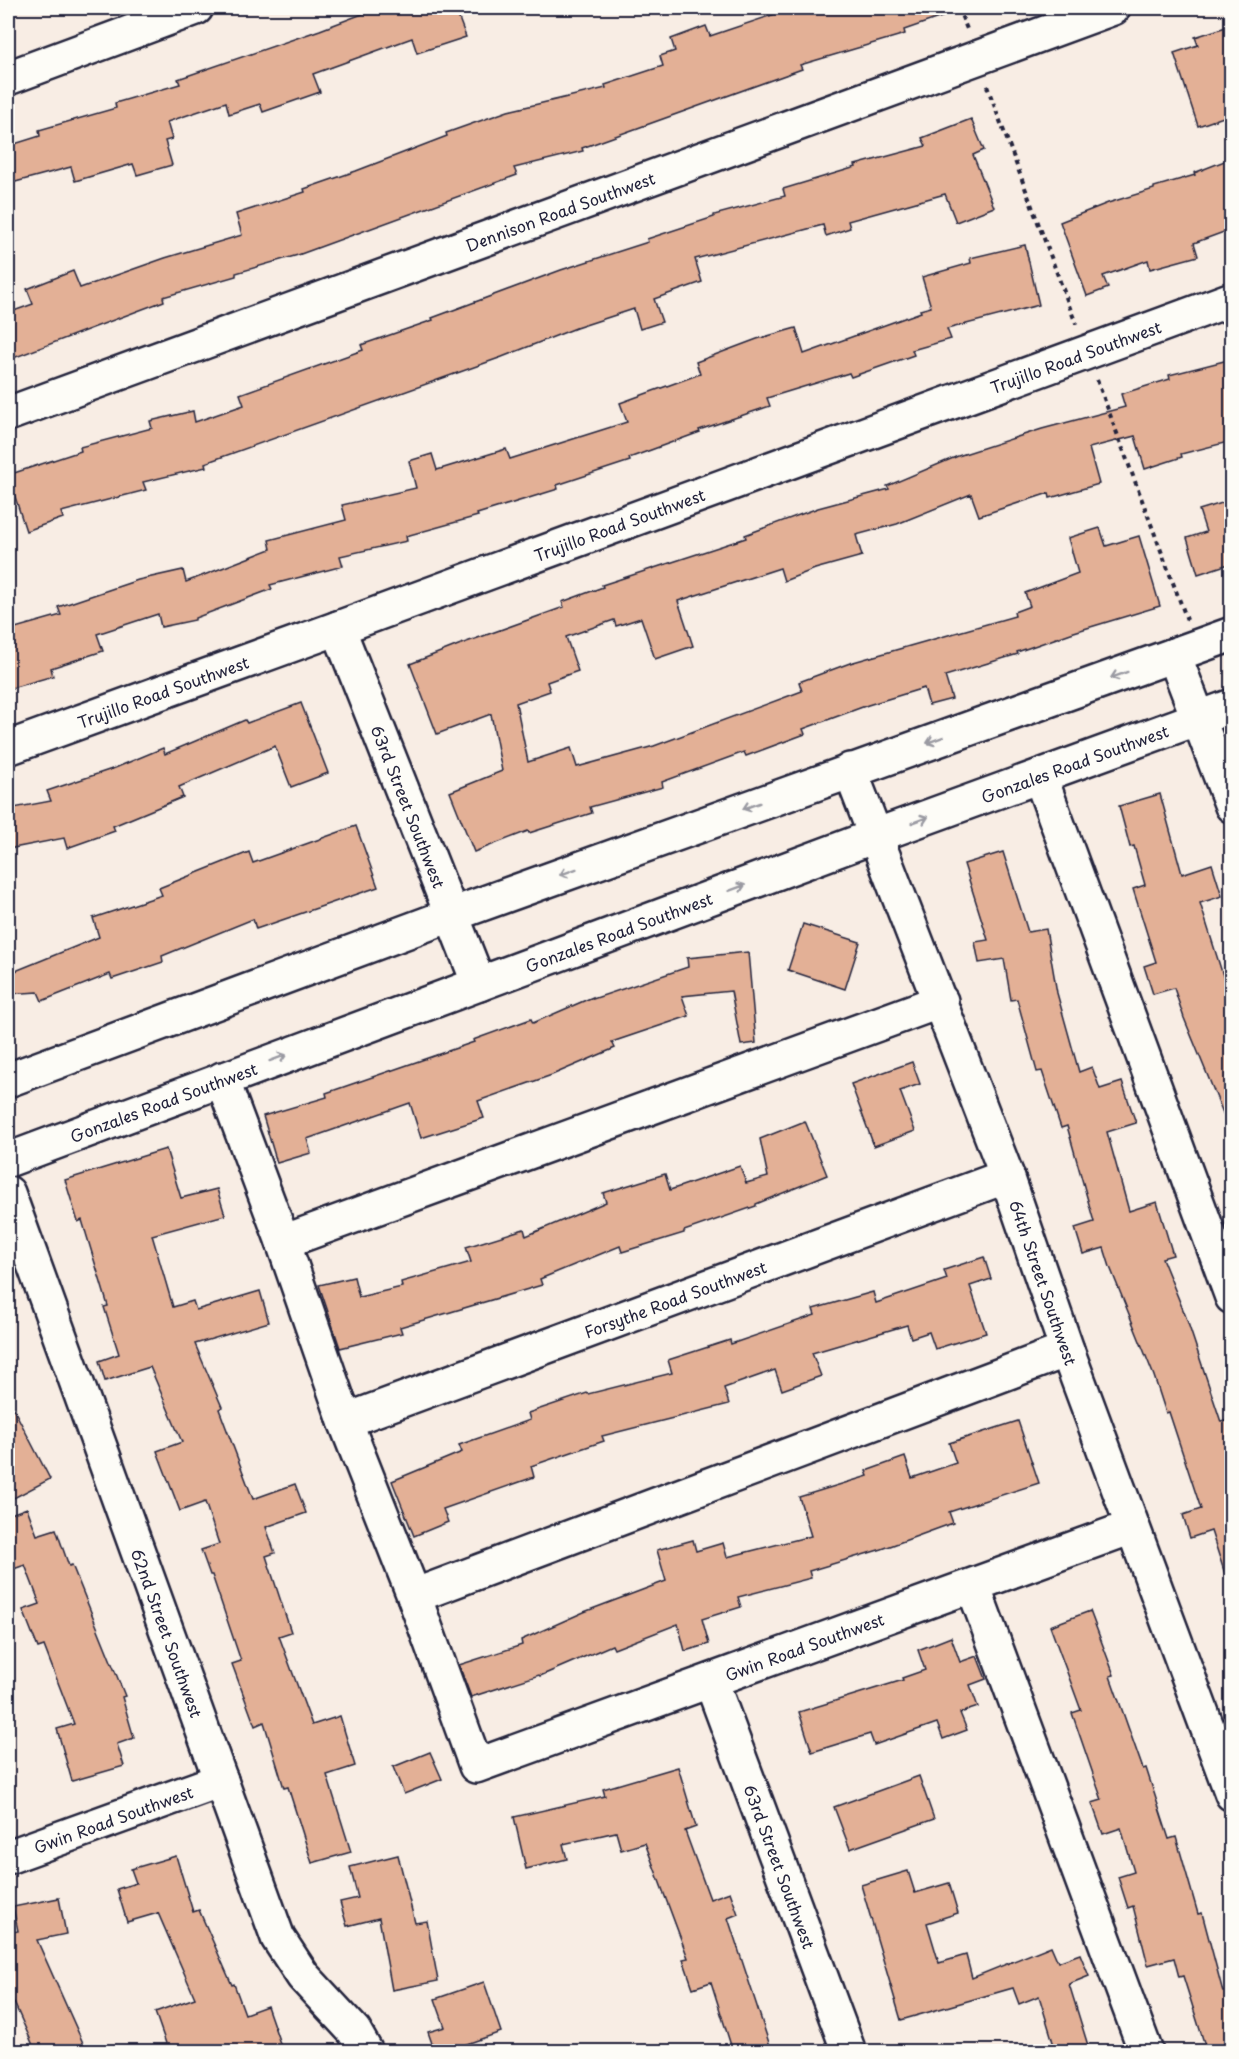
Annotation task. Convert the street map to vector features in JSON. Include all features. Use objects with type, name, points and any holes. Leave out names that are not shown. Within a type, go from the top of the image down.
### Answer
[{"type":"street","points":[[8,78],[196,8]]},
{"type":"street","name":"Dennison Road Southwest","points":[[8,414],[1113,8]]},
{"type":"street","name":"Trujillo Road Southwest","points":[[8,748],[1232,299]]},
{"type":"street","name":"63rd Street Southwest","points":[[338,628],[479,984]]},
{"type":"street","points":[[8,1080],[451,915],[1232,634]]},
{"type":"street","points":[[1174,655],[1232,806]]},
{"type":"street","name":"Gonzales Road Southwest","points":[[8,1160],[875,836],[1232,706]]},
{"type":"street","name":"64th Street Southwest","points":[[850,770],[1007,1176],[1067,1350],[1232,1794]]},
{"type":"street","points":[[1040,776],[1232,1297]]},
{"type":"street","points":[[283,1242],[941,1001]]},
{"type":"street","points":[[222,1079],[283,1242],[345,1421],[414,1596],[1067,1350]]},
{"type":"street","name":"Forsythe Road Southwest","points":[[345,1421],[1007,1176]]},
{"type":"street","name":"62nd Street Southwest","points":[[8,1193],[278,1938],[303,1976],[354,2031],[366,2052]]},
{"type":"street","name":"Gwin Road Southwest","points":[[414,1596],[476,1766],[1132,1527]]},
{"type":"street","points":[[973,1586],[1146,2052]]},
{"type":"street","name":"63rd Street Southwest","points":[[711,1681],[849,2052]]},
{"type":"street","name":"Gwin Road Southwest","points":[[8,1857],[221,1780]]},
{"type":"path","points":[[958,8],[969,35]]},
{"type":"path","points":[[986,83],[1078,327]]},
{"type":"path","points":[[1095,376],[1187,621]]},
{"type":"building","points":[[378,8],[455,8],[466,37],[417,53],[412,38],[313,74],[320,92],[263,112],[260,104],[229,114],[226,102],[167,122],[172,139],[165,141],[172,165],[137,175],[133,164],[75,181],[71,167],[8,184],[8,146],[40,136],[39,130],[116,108],[115,103],[180,84],[178,79]]},
{"type":"building","points":[[793,8],[959,8],[959,11],[904,30],[905,34],[800,65],[802,69],[582,148],[583,151],[514,168],[517,175],[298,255],[163,297],[164,301],[8,360],[8,313],[33,304],[27,289],[73,271],[80,288],[165,258],[242,235],[236,214],[305,192],[304,189],[508,111],[606,88],[605,85],[663,66],[660,56],[675,51],[671,39],[706,26],[710,36]]},
{"type":"building","points":[[1232,25],[1232,114],[1198,126],[1174,53],[1198,45],[1195,37]]},
{"type":"building","points":[[971,119],[984,150],[973,155],[994,207],[956,222],[945,194],[848,221],[850,228],[826,236],[823,225],[695,259],[702,282],[654,299],[662,322],[640,329],[634,309],[576,328],[502,357],[205,463],[206,467],[143,482],[146,490],[61,512],[63,518],[26,531],[8,475],[81,451],[80,447],[152,428],[150,421],[193,411],[195,422],[244,405],[240,394],[363,350],[361,345],[433,320],[432,318],[561,270],[648,242],[647,239],[714,217],[714,215],[785,196],[783,189],[856,167],[855,165],[926,146],[922,138]]},
{"type":"building","points":[[1232,158],[1232,229],[1194,243],[1198,256],[1150,269],[1148,260],[1103,276],[1108,288],[1087,296],[1060,222],[1108,203],[1195,175],[1194,173]]},
{"type":"building","points":[[1025,245],[1039,305],[947,329],[951,339],[912,350],[914,355],[851,377],[849,373],[767,398],[770,406],[699,430],[700,432],[629,458],[630,461],[557,485],[558,489],[477,514],[478,516],[406,536],[407,541],[340,556],[343,566],[270,585],[272,589],[195,618],[195,620],[161,627],[158,614],[97,634],[103,651],[51,668],[53,676],[8,689],[8,630],[61,615],[58,607],[138,580],[183,570],[186,582],[271,549],[269,540],[346,520],[342,505],[416,488],[409,461],[432,454],[437,470],[506,449],[510,459],[627,422],[620,403],[700,374],[696,362],[757,339],[796,328],[804,354],[921,312],[920,310],[931,307],[922,277],[971,263],[970,258]]},
{"type":"building","points":[[1232,359],[1232,441],[1181,454],[1182,457],[1145,469],[1135,436],[1089,448],[1099,484],[1050,498],[1049,493],[979,516],[971,494],[897,524],[856,535],[862,556],[815,569],[784,581],[780,568],[678,601],[693,646],[655,659],[641,618],[616,626],[614,620],[566,637],[578,671],[547,682],[550,691],[516,703],[528,762],[571,748],[577,767],[654,746],[802,691],[799,682],[850,663],[1015,616],[1014,612],[1030,606],[1025,593],[1078,573],[1068,538],[1100,528],[1106,546],[1139,536],[1160,606],[1074,632],[1017,652],[1018,654],[945,676],[952,699],[929,705],[924,688],[868,705],[803,729],[805,734],[746,756],[744,752],[662,782],[663,787],[590,807],[592,813],[529,833],[528,831],[474,852],[450,792],[502,771],[491,714],[437,734],[410,664],[564,607],[562,602],[603,587],[602,585],[746,538],[745,535],[818,508],[889,489],[887,486],[958,456],[1042,429],[1125,407],[1121,394],[1170,379],[1169,375]]},
{"type":"building","points":[[1232,500],[1232,563],[1198,574],[1187,538],[1206,532],[1199,510]]},
{"type":"building","points":[[301,703],[328,773],[291,787],[275,746],[179,787],[183,797],[113,826],[115,831],[67,848],[64,838],[8,849],[8,809],[51,801],[47,791],[115,768],[163,748],[165,754],[245,720],[247,723]]},
{"type":"building","points":[[1160,794],[1182,874],[1212,864],[1222,896],[1200,903],[1232,1004],[1232,1135],[1174,988],[1153,994],[1144,966],[1156,962],[1133,889],[1145,885],[1134,846],[1130,847],[1119,806]]},
{"type":"building","points":[[356,826],[378,887],[256,929],[253,919],[162,956],[163,962],[112,979],[110,974],[42,1001],[38,992],[8,994],[8,974],[99,937],[93,918],[162,895],[159,888],[249,852],[253,863]]},
{"type":"building","points":[[1003,852],[1028,932],[1046,929],[1057,993],[1079,1072],[1092,1067],[1100,1089],[1122,1082],[1136,1123],[1107,1132],[1129,1211],[1157,1202],[1173,1255],[1162,1258],[1186,1317],[1221,1422],[1232,1419],[1232,1580],[1227,1580],[1211,1531],[1190,1538],[1183,1515],[1201,1509],[1169,1412],[1166,1413],[1104,1248],[1083,1254],[1075,1228],[1094,1222],[1067,1126],[1061,1128],[1042,1071],[1037,1072],[1017,999],[1011,1000],[1004,959],[979,963],[975,942],[988,940],[964,864]]},
{"type":"building","points":[[803,924],[860,942],[845,989],[788,970]]},
{"type":"building","points":[[748,952],[756,1043],[741,1045],[731,991],[682,996],[689,1016],[612,1042],[615,1048],[552,1075],[478,1101],[484,1118],[421,1138],[410,1103],[307,1139],[311,1153],[277,1163],[263,1116],[327,1097],[326,1093],[474,1042],[473,1040],[531,1019],[533,1023],[593,997],[593,999],[688,967],[687,958]]},
{"type":"building","points":[[912,1062],[920,1084],[900,1091],[915,1131],[874,1146],[851,1084]]},
{"type":"building","points":[[805,1121],[827,1175],[756,1204],[756,1206],[684,1231],[684,1233],[622,1252],[620,1246],[540,1279],[542,1285],[400,1327],[402,1333],[340,1348],[319,1285],[354,1277],[359,1297],[402,1287],[401,1282],[471,1262],[466,1247],[524,1229],[526,1236],[606,1202],[603,1193],[665,1174],[670,1190],[740,1166],[746,1183],[768,1177],[760,1139]]},
{"type":"building","points":[[166,1149],[181,1198],[217,1189],[225,1215],[152,1235],[173,1307],[193,1301],[196,1310],[260,1291],[269,1322],[195,1344],[222,1407],[219,1409],[253,1499],[295,1484],[306,1513],[266,1527],[275,1553],[266,1556],[291,1632],[279,1636],[312,1725],[340,1716],[355,1766],[327,1775],[351,1852],[312,1863],[288,1787],[284,1788],[264,1722],[255,1726],[232,1664],[241,1661],[212,1575],[210,1575],[201,1550],[219,1544],[205,1502],[180,1511],[157,1451],[182,1442],[150,1367],[105,1381],[99,1361],[119,1354],[104,1307],[108,1306],[82,1220],[78,1222],[65,1180]]},
{"type":"building","points":[[984,1257],[991,1279],[970,1286],[986,1333],[935,1349],[929,1332],[911,1338],[907,1325],[812,1353],[821,1376],[782,1390],[775,1370],[724,1388],[729,1404],[602,1436],[604,1441],[531,1466],[534,1477],[443,1509],[448,1522],[414,1536],[392,1481],[462,1452],[459,1445],[530,1420],[528,1413],[587,1393],[672,1373],[668,1360],[730,1340],[731,1344],[815,1315],[813,1309],[873,1292],[876,1303],[947,1279],[944,1270]]},
{"type":"building","points":[[8,1398],[50,1479],[8,1501]]},
{"type":"building","points":[[1018,1421],[1039,1483],[949,1512],[953,1523],[882,1549],[809,1571],[811,1578],[738,1597],[741,1607],[702,1619],[709,1644],[685,1651],[678,1624],[614,1649],[612,1645],[540,1676],[471,1697],[459,1665],[522,1645],[521,1640],[584,1612],[666,1581],[657,1550],[693,1540],[696,1551],[723,1543],[727,1557],[811,1536],[799,1497],[868,1476],[866,1471],[905,1457],[912,1478],[956,1463],[949,1443]]},
{"type":"building","points":[[27,1508],[37,1535],[56,1529],[69,1566],[72,1565],[125,1696],[122,1697],[134,1738],[117,1744],[124,1766],[72,1781],[57,1729],[74,1724],[44,1646],[38,1648],[23,1610],[40,1604],[25,1565],[8,1571],[8,1515]]},
{"type":"building","points":[[1090,1611],[1114,1675],[1110,1676],[1143,1769],[1146,1768],[1169,1839],[1176,1837],[1198,1914],[1202,1913],[1223,1992],[1232,1989],[1232,2052],[1207,2052],[1183,1976],[1179,1977],[1174,1958],[1148,1965],[1133,1906],[1128,1908],[1118,1877],[1134,1872],[1121,1828],[1103,1834],[1092,1803],[1102,1800],[1072,1713],[1081,1710],[1050,1626]]},
{"type":"building","points":[[951,1637],[960,1662],[977,1656],[986,1679],[970,1685],[978,1707],[960,1713],[967,1730],[943,1739],[937,1723],[874,1745],[870,1734],[812,1752],[799,1712],[903,1680],[902,1678],[925,1670],[918,1650]]},
{"type":"building","points":[[430,1752],[442,1779],[404,1794],[393,1767]]},
{"type":"building","points":[[678,1767],[696,1827],[685,1831],[710,1899],[730,1892],[738,1914],[728,1918],[772,2052],[733,2052],[711,1982],[693,1988],[683,1959],[688,1958],[645,1843],[621,1850],[616,1832],[563,1844],[567,1859],[526,1869],[514,1817],[605,1796],[603,1789]]},
{"type":"building","points":[[919,1776],[934,1819],[850,1849],[834,1807]]},
{"type":"building","points":[[398,1855],[415,1923],[427,1921],[438,1981],[392,1990],[379,1918],[347,1926],[340,1902],[358,1898],[350,1867]]},
{"type":"building","points":[[176,1856],[193,1912],[199,1910],[232,1985],[234,1984],[245,2014],[267,2006],[283,2052],[169,2052],[155,2012],[195,1998],[158,1913],[127,1922],[117,1889],[136,1883],[131,1869]]},
{"type":"building","points":[[908,1871],[915,1893],[949,1883],[958,1913],[927,1923],[939,1963],[966,1955],[972,1978],[1051,1946],[1058,1962],[1080,1954],[1089,1976],[1069,1984],[1090,2052],[1056,2052],[1039,1996],[1019,2004],[1013,1988],[901,2020],[861,1885]]},
{"type":"building","points":[[59,1898],[66,1934],[37,1940],[87,2052],[36,2052],[8,1989],[8,1933],[18,1931],[13,1907]]},
{"type":"building","points":[[484,1982],[501,2032],[444,2052],[435,2052],[428,2032],[445,2027],[435,1999]]}]
